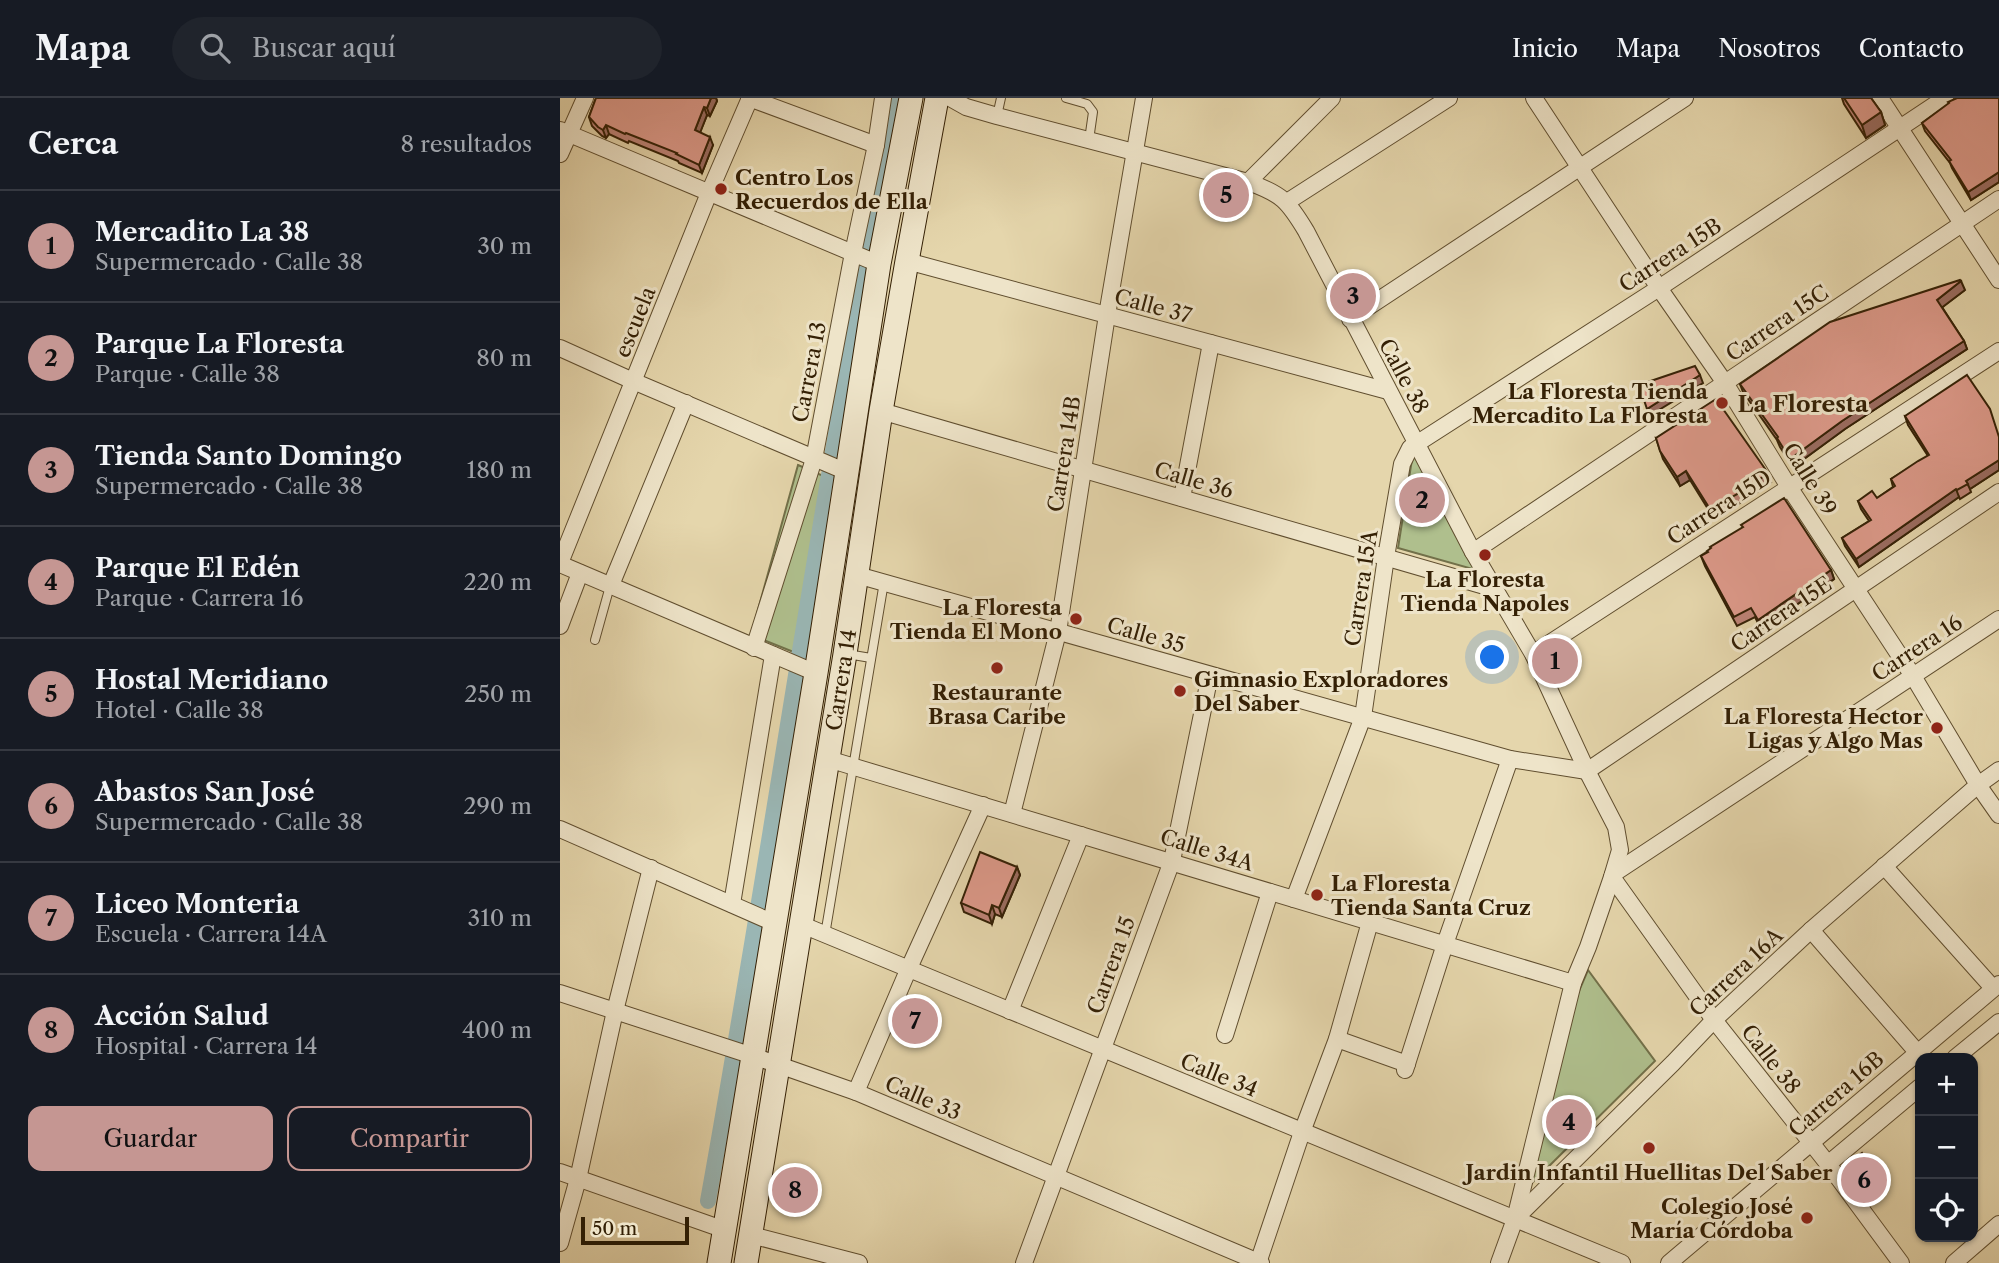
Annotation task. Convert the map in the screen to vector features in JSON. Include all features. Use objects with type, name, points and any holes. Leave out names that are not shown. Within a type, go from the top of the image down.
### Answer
[{"type":"main road","name":"Carrera 14","points":[[719,1263],[747,1054],[841,471],[864,258],[911,98]]},
{"type":"main road","name":"Carrera 14","points":[[746,1263],[845,653],[881,411],[937,98]]},
{"type":"street","points":[[560,154],[564,132],[585,98]]},
{"type":"street","points":[[749,98],[876,145]]},
{"type":"street","name":"escuela","points":[[560,563],[749,98]]},
{"type":"street","name":"Carrera 13","points":[[754,648],[816,460],[864,258],[883,98]]},
{"type":"street","name":"Calle 38","points":[[950,98],[965,107],[1248,182],[1267,188],[1287,202],[1306,231],[1473,552],[1533,654],[1616,827],[1620,850],[1613,875],[1714,1020],[1828,1164],[1901,1263]]},
{"type":"street","name":"Carrera 14B","points":[[1012,814],[1058,632],[1144,98]]},
{"type":"street","points":[[1248,182],[1332,98]]},
{"type":"street","points":[[1287,202],[1449,98]]},
{"type":"street","name":"Calle 39","points":[[1534,98],[1658,288],[1725,383],[1999,815]]},
{"type":"street","points":[[1350,318],[1685,98]]},
{"type":"street","points":[[1880,98],[1999,280]]},
{"type":"street","name":"Carrera 15B","points":[[1416,443],[1658,288],[1945,98]]},
{"type":"street","points":[[564,132],[864,258]]},
{"type":"street","name":"Carrera 15C","points":[[1473,552],[1999,199]]},
{"type":"street","name":"Calle 37","points":[[906,261],[1388,391]]},
{"type":"street","points":[[1182,498],[1211,343]]},
{"type":"street","points":[[560,348],[841,471]]},
{"type":"street","name":"Carrera 15D","points":[[1533,654],[1999,351]]},
{"type":"street","points":[[611,585],[686,404]]},
{"type":"street","name":"Calle 36","points":[[881,411],[1495,589]]},
{"type":"street","name":"Carrera 15A","points":[[1294,899],[1363,716],[1402,464],[1410,448],[1416,443]]},
{"type":"street","name":"Carrera 15E","points":[[1587,771],[1999,492]]},
{"type":"street","points":[[560,563],[810,671]]},
{"type":"street","points":[[560,626],[580,573]]},
{"type":"street","name":"Calle 35","points":[[857,575],[1510,759],[1587,771]]},
{"type":"street","name":"Carrera 16","points":[[1613,875],[1999,619]]},
{"type":"street","points":[[736,906],[780,658]]},
{"type":"street","name":"Carrera 15","points":[[1024,1263],[1172,861],[1210,675]]},
{"type":"street","name":"Calle 34A","points":[[828,759],[1573,983]]},
{"type":"street","points":[[1337,1039],[1406,1067],[1445,944],[1510,759]]},
{"type":"street","name":"Carrera 16A","points":[[1516,1219],[1714,1020],[1811,930],[1978,785],[1999,770]]},
{"type":"street","points":[[856,1092],[982,805]]},
{"type":"street","points":[[560,829],[768,920]]},
{"type":"street","points":[[1010,1011],[1082,835]]},
{"type":"street","points":[[1884,866],[1996,986]]},
{"type":"street","points":[[560,1243],[578,1179],[615,1011],[651,868]]},
{"type":"street","points":[[1499,1263],[1516,1219],[1573,983],[1613,875]]},
{"type":"street","points":[[1225,1035],[1270,892]]},
{"type":"street","points":[[1259,1263],[1302,1132],[1337,1039],[1370,922]]},
{"type":"street","name":"Calle 34","points":[[800,924],[1622,1263]]},
{"type":"street","points":[[1811,930],[1917,1052]]},
{"type":"street","name":"Carrera 16B","points":[[1669,1263],[1996,986]]},
{"type":"street","name":"Calle 33","points":[[560,993],[856,1092],[1259,1263]]},
{"type":"street","points":[[1961,1053],[1999,1022]]},
{"type":"street","points":[[1828,1164],[1915,1091]]},
{"type":"street","points":[[560,1172],[725,1230]]},
{"type":"street","points":[[1954,1263],[1999,1224]]},
{"type":"street","points":[[751,1235],[859,1263]]},
{"type":"lane","points":[[997,116],[1001,98]]},
{"type":"lane","points":[[1066,98],[1087,104],[1093,112],[1089,140]]},
{"type":"lane","points":[[825,935],[884,582]]},
{"type":"lane","points":[[595,640],[611,585]]},
{"type":"lane","points":[[845,653],[872,658]]},
{"type":"lane","points":[[813,842],[839,849]]},
{"type":"green space","points":[[1413,453],[1476,570],[1398,548]]},
{"type":"green space","points":[[798,465],[835,481],[806,657],[751,635]]},
{"type":"green space","points":[[1588,970],[1655,1061],[1531,1184],[1576,998]]},
{"type":"building","points":[[596,98],[711,98],[707,108],[704,107],[695,130],[710,137],[699,165],[677,153],[606,125],[603,130],[598,127],[589,117]]},
{"type":"building","points":[[1844,98],[1871,98],[1881,112],[1862,125]]},
{"type":"building","points":[[1957,98],[1999,98],[1999,172],[1968,192],[1949,161],[1951,160],[1922,123]]},
{"type":"building","points":[[1960,280],[1937,300],[1964,341],[1842,421],[1790,459],[1778,437],[1740,384],[1830,322]]},
{"type":"building","points":[[1695,366],[1700,375],[1647,409],[1639,385]]},
{"type":"building","points":[[1967,375],[1990,409],[1999,437],[1999,460],[1856,559],[1842,538],[1871,520],[1858,501],[1872,491],[1877,498],[1895,486],[1891,479],[1929,455],[1905,416]]},
{"type":"building","points":[[1716,399],[1768,473],[1743,491],[1710,509],[1686,471],[1677,477],[1660,451],[1656,438]]},
{"type":"building","points":[[1784,498],[1831,570],[1758,620],[1751,608],[1734,617],[1701,556],[1708,552],[1710,547],[1743,527],[1741,525]]},
{"type":"building","points":[[980,852],[1017,867],[999,908],[992,905],[989,915],[961,903]]},
{"type":"building","points":[[1862,1153],[1878,1176],[1863,1189],[1845,1166]]},
{"type":"waterway","points":[[708,1201],[846,373],[897,98]]},
{"type":"place","name":"Centro Los Recuerdos de Ella","points":[[721,189]]},
{"type":"place","name":"Hostal Meridiano","points":[[1226,195]]},
{"type":"place","name":"Tienda Santo Domingo","points":[[1353,296]]},
{"type":"place","name":"La Floresta Tienda Mercadito La Floresta","points":[[1722,403]]},
{"type":"place","name":"Parque La Floresta","points":[[1422,500]]},
{"type":"place","name":"La Floresta Tienda Napoles","points":[[1485,555]]},
{"type":"place","name":"La Floresta Tienda El Mono","points":[[1076,619]]},
{"type":"place","name":"Mercadito La 38","points":[[1555,661]]},
{"type":"place","name":"Restaurante Brasa Caribe","points":[[997,668]]},
{"type":"place","name":"Gimnasio Exploradores Del Saber","points":[[1180,691]]},
{"type":"place","name":"La Floresta Hector Ligas y Algo Mas","points":[[1937,728]]},
{"type":"place","name":"La Floresta Tienda Santa Cruz","points":[[1317,895]]},
{"type":"place","name":"Liceo Monteria","points":[[915,1021]]},
{"type":"place","name":"Parque El Edén","points":[[1569,1122]]},
{"type":"place","name":"Jardin Infantil Huellitas Del Saber","points":[[1649,1148]]},
{"type":"place","name":"Abastos San José","points":[[1864,1180]]},
{"type":"place","name":"Acción Salud","points":[[795,1190]]},
{"type":"place","name":"Colegio José María Córdoba","points":[[1807,1218]]},
{"type":"district","name":"La Floresta","points":[[1803,404]]}]
